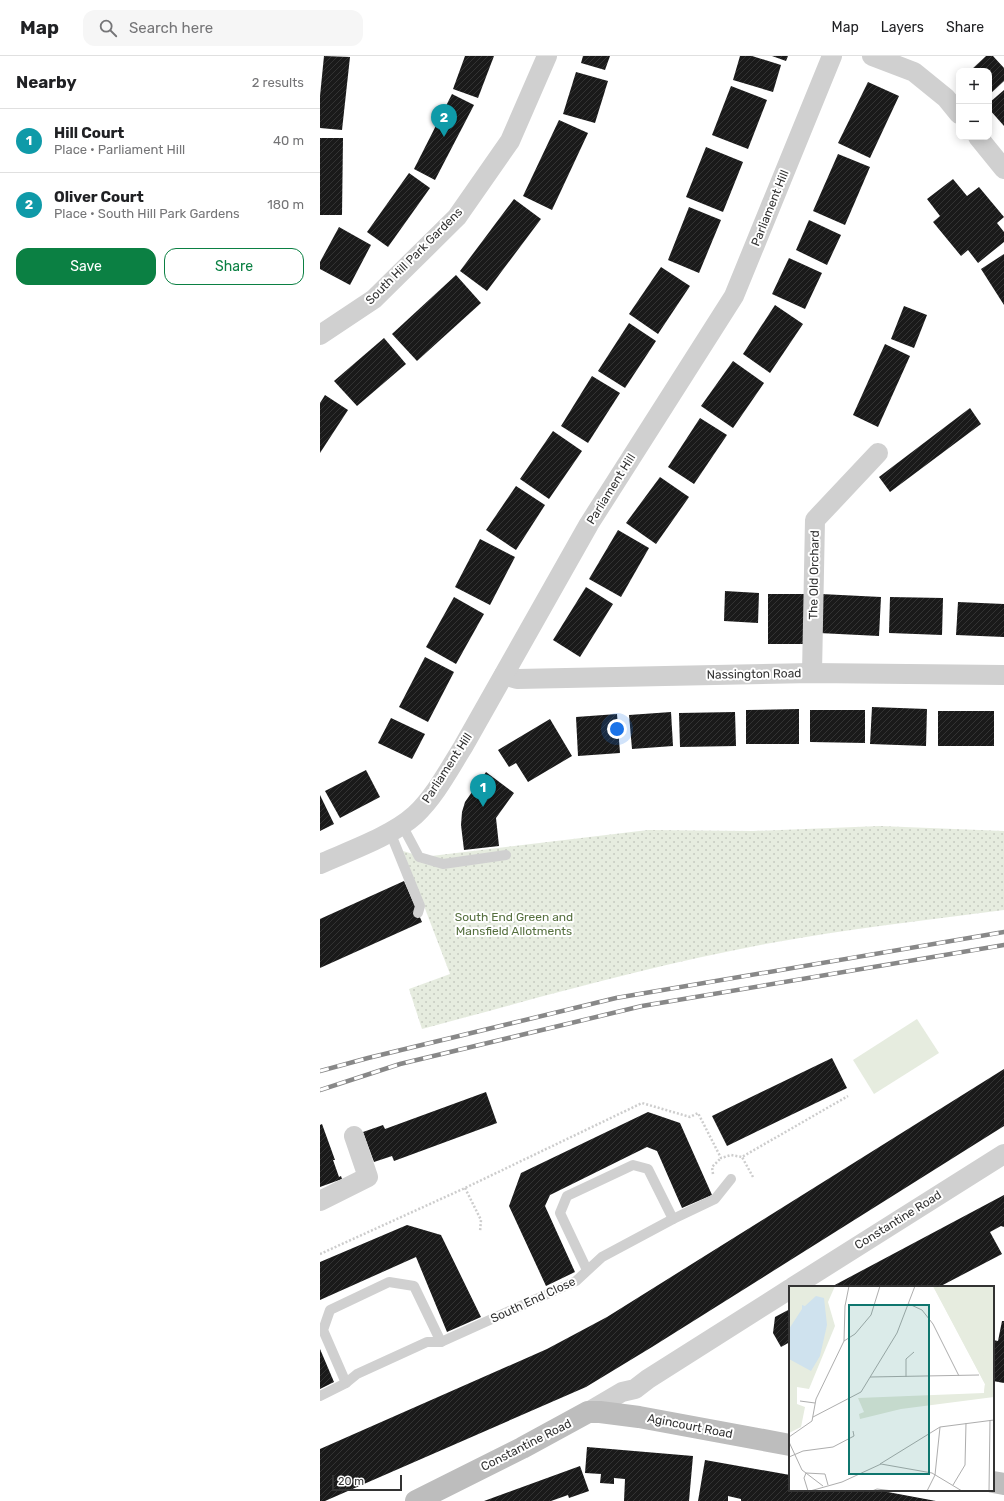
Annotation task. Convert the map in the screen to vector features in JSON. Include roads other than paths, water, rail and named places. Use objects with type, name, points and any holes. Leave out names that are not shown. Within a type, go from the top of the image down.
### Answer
[{"type":"main road","name":"Agincourt Road","points":[[588,1412],[639,1416],[789,1445]]},
{"type":"main road","name":"Constantine Road","points":[[416,1501],[588,1412]]},
{"type":"main road","points":[[994,1482],[1004,1484]]},
{"type":"street","name":"South Hill Park Gardens","points":[[320,335],[374,299],[458,217],[510,141],[548,56]]},
{"type":"street","name":"Parliament Hill","points":[[320,864],[396,829],[415,815],[429,800],[441,783],[589,524],[734,296],[832,56]]},
{"type":"street","points":[[872,56],[914,72],[946,98],[956,110]]},
{"type":"street","points":[[980,140],[1004,169]]},
{"type":"street","name":"The Old Orchard","points":[[812,673],[815,520],[878,453]]},
{"type":"street","name":"Nassington Road","points":[[504,675],[517,679],[812,673],[1004,675]]},
{"type":"street","points":[[320,1200],[368,1177],[354,1136]]},
{"type":"street","name":"Constantine Road","points":[[795,1286],[1004,1154]]},
{"type":"street","name":"Constantine Road","points":[[588,1412],[622,1392],[635,1389],[648,1379],[789,1290]]},
{"type":"street","points":[[635,1389],[639,1398],[639,1416]]},
{"type":"lane","points":[[396,829],[419,857],[443,864],[506,855]]},
{"type":"lane","points":[[396,829],[420,906],[418,913]]},
{"type":"lane","points":[[587,1270],[560,1213],[567,1196],[633,1165],[648,1168],[673,1219]]},
{"type":"lane","name":"South End Close","points":[[320,1396],[346,1383],[357,1374],[427,1342],[441,1342],[576,1281],[602,1257],[673,1219],[715,1199],[731,1179]]},
{"type":"lane","points":[[346,1383],[323,1330],[330,1310],[389,1282],[414,1286],[441,1342]]},
{"type":"railway","points":[[320,1071],[616,998],[1004,932]]},
{"type":"railway","points":[[320,1090],[400,1064],[642,1006],[1004,945]]},
{"type":"place","name":"Oliver Court","points":[[444,137]]},
{"type":"place","name":"Hill Court","points":[[483,807]]},
{"type":"park label","name":"South End Green and Mansfield Allotments","points":[[514,924]]}]
